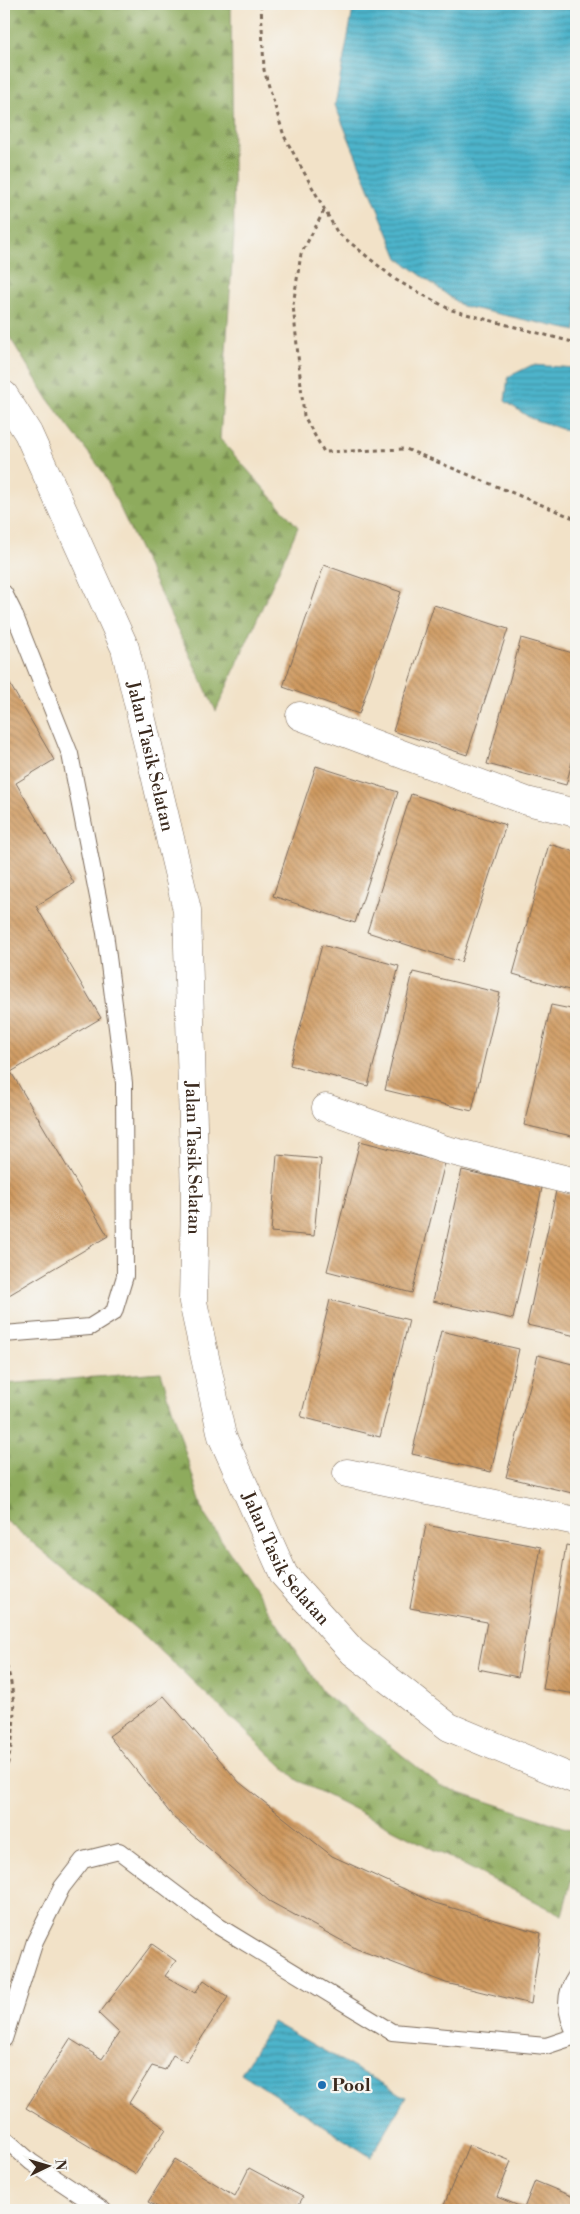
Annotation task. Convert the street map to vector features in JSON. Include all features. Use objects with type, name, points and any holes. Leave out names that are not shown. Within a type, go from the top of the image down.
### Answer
[{"type":"street","name":"Jalan Tasik Selatan","points":[[4,395],[28,433],[125,648],[186,910],[195,1198],[193,1302],[222,1436],[284,1575],[353,1652],[449,1727],[576,1780]]},
{"type":"street","points":[[300,716],[527,801],[576,813]]},
{"type":"street","points":[[326,1108],[443,1149],[576,1182]]},
{"type":"street","points":[[347,1473],[576,1521]]},
{"type":"lane","points":[[4,594],[13,611],[70,754],[105,933],[124,1083],[125,1267],[125,1276],[114,1312],[90,1327],[4,1334]]},
{"type":"lane","points":[[4,2039],[35,1940],[62,1887],[83,1860],[119,1851],[218,1926],[392,2032],[546,2046],[576,2035],[569,2022],[566,2007],[568,1991],[576,1976]]},
{"type":"lane","points":[[4,2138],[31,2162],[103,2210]]},
{"type":"path","points":[[261,4],[264,70],[284,136],[337,232],[396,280],[451,310],[576,343]]},
{"type":"path","points":[[324,211],[301,254],[293,305],[304,416],[324,452],[406,449],[576,519]]},
{"type":"path","points":[[4,1658],[13,1688],[15,1710],[14,1735],[4,1778]]},
{"type":"green space","points":[[4,4],[231,4],[234,234],[220,439],[298,527],[216,711],[103,472],[50,402],[4,328]]},
{"type":"green space","points":[[161,1372],[204,1514],[323,1692],[441,1786],[576,1831],[576,1863],[562,1915],[297,1780],[146,1637],[4,1519],[4,1384]]},
{"type":"water","points":[[354,4],[576,4],[576,331],[462,306],[398,258],[335,105]]},
{"type":"water","points":[[532,365],[576,368],[576,434],[530,418],[505,401],[508,377]]},
{"type":"water","name":"Pool","points":[[273,2022],[406,2097],[371,2157],[241,2073]]},
{"type":"building","points":[[324,565],[401,592],[359,714],[283,687]]},
{"type":"building","points":[[434,605],[508,629],[467,755],[393,731]]},
{"type":"building","points":[[521,638],[576,654],[576,747],[566,785],[487,764]]},
{"type":"building","points":[[4,674],[54,760],[16,783],[74,883],[36,906],[101,1018],[11,1072],[108,1236],[4,1298]]},
{"type":"building","points":[[316,766],[398,792],[355,923],[273,896]]},
{"type":"building","points":[[411,794],[506,825],[461,962],[367,932]]},
{"type":"building","points":[[549,844],[576,852],[576,992],[513,974]]},
{"type":"building","points":[[322,945],[399,966],[368,1086],[290,1065]]},
{"type":"building","points":[[413,972],[500,993],[472,1111],[385,1090]]},
{"type":"building","points":[[551,1005],[576,1010],[576,1137],[524,1125]]},
{"type":"building","points":[[360,1141],[445,1163],[412,1293],[327,1271]]},
{"type":"building","points":[[277,1155],[321,1159],[314,1236],[271,1232]]},
{"type":"building","points":[[462,1170],[542,1188],[513,1319],[433,1301]]},
{"type":"building","points":[[556,1191],[576,1196],[576,1336],[527,1325]]},
{"type":"building","points":[[330,1300],[409,1320],[380,1437],[301,1417]]},
{"type":"building","points":[[441,1331],[519,1349],[491,1472],[412,1454]]},
{"type":"building","points":[[538,1355],[576,1365],[576,1494],[506,1477]]},
{"type":"building","points":[[426,1525],[541,1547],[518,1677],[478,1669],[487,1622],[410,1608]]},
{"type":"building","points":[[566,1545],[576,1547],[576,1694],[543,1689]]},
{"type":"building","points":[[164,1696],[239,1782],[332,1856],[435,1903],[541,1933],[531,2004],[446,1983],[357,1949],[269,1901],[174,1818],[109,1736]]},
{"type":"building","points":[[152,1944],[176,1961],[165,1976],[195,1993],[204,1980],[228,1997],[186,2062],[173,2055],[165,2070],[152,2066],[129,2103],[166,2129],[135,2174],[26,2108],[70,2039],[102,2059],[119,2033],[99,2014]]},
{"type":"building","points":[[469,2144],[511,2161],[497,2197],[524,2208],[535,2181],[576,2198],[575,2210],[442,2210]]},
{"type":"building","points":[[175,2159],[235,2196],[249,2168],[303,2197],[296,2210],[163,2210],[148,2202]]},
{"type":"place","name":"Pool","points":[[322,2085]]}]
